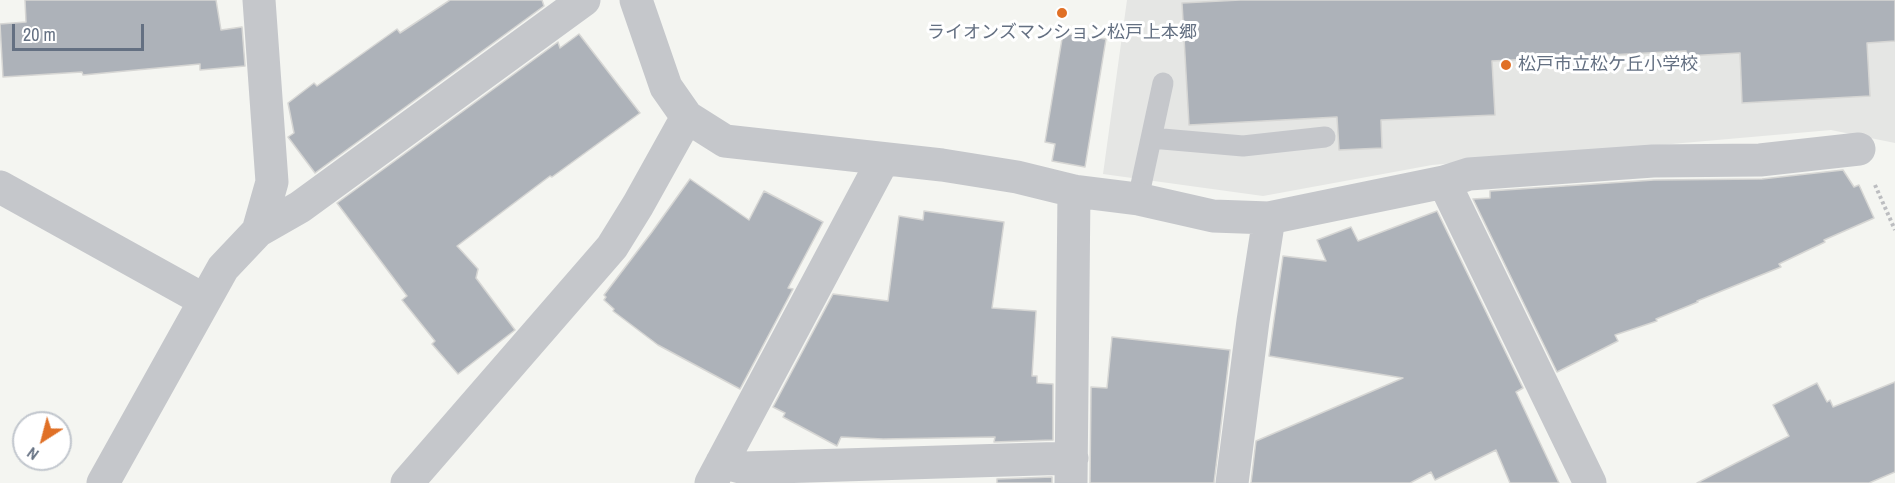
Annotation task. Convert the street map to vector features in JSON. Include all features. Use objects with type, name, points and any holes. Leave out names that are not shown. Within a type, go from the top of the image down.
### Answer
[{"type":"street","points":[[258,231],[272,182],[260,0]]},
{"type":"street","points":[[103,483],[223,268],[258,231],[300,207],[584,0]]},
{"type":"street","points":[[636,0],[666,87],[687,117],[725,141],[942,165],[1017,177],[1074,191],[1138,199],[1213,216],[1269,218],[1444,182],[1469,174],[1653,161],[1760,160],[1859,149]]},
{"type":"street","points":[[406,483],[612,247],[687,117]]},
{"type":"street","points":[[716,473],[883,159]]},
{"type":"street","points":[[1444,182],[1590,483]]},
{"type":"street","points":[[0,187],[204,300]]},
{"type":"street","points":[[716,473],[744,468],[1071,471],[1074,191]]},
{"type":"street","points":[[1232,483],[1269,218]]},
{"type":"lane","points":[[1138,199],[1162,83]]},
{"type":"lane","points":[[1151,138],[1244,146],[1325,137]]},
{"type":"path","points":[[1859,149],[1895,230]]},
{"type":"shaded area","name":"松戸市立松ケ丘小学校","points":[[1127,0],[1895,0],[1895,143],[1831,130],[1432,165],[1263,196],[1103,174]]},
{"type":"building","points":[[25,0],[216,0],[221,30],[242,27],[245,66],[200,70],[200,64],[83,75],[82,72],[3,77],[0,24],[26,22]]},
{"type":"building","points":[[450,0],[542,0],[544,6],[315,173],[288,137],[294,133],[288,103],[314,83],[317,86],[397,29],[400,33]]},
{"type":"building","points":[[1240,0],[1895,0],[1895,41],[1867,43],[1870,96],[1742,103],[1740,53],[1686,56],[1686,51],[1492,61],[1495,115],[1381,120],[1382,148],[1339,150],[1337,117],[1189,125],[1182,3]]},
{"type":"building","points":[[1063,33],[1106,39],[1085,167],[1052,161],[1055,144],[1045,142]]},
{"type":"building","points":[[579,34],[640,113],[552,177],[550,176],[457,246],[478,269],[476,278],[515,330],[458,374],[432,344],[435,341],[402,300],[407,296],[337,203],[558,42],[560,48]]},
{"type":"building","points":[[1843,170],[1854,187],[1859,185],[1874,218],[1824,240],[1825,242],[1779,264],[1781,267],[1697,301],[1656,319],[1657,321],[1615,335],[1618,341],[1557,372],[1473,199],[1490,198],[1490,191],[1654,180],[1762,179]]},
{"type":"building","points":[[690,179],[749,220],[764,191],[823,222],[788,288],[793,289],[740,389],[658,345],[613,311],[614,309],[604,300],[606,297],[604,295]]},
{"type":"building","points":[[924,211],[1004,222],[992,308],[1036,311],[1032,376],[1037,376],[1037,383],[1053,384],[1053,440],[994,442],[995,437],[883,439],[841,437],[837,446],[783,417],[785,413],[773,407],[833,294],[888,301],[899,216],[923,220]]},
{"type":"building","points":[[1437,211],[1523,388],[1516,392],[1559,483],[1510,483],[1496,450],[1435,480],[1431,472],[1410,483],[1251,483],[1256,441],[1403,378],[1269,356],[1283,256],[1326,261],[1317,240],[1351,227],[1358,241]]},
{"type":"building","points":[[1112,337],[1230,350],[1214,483],[1090,483],[1091,387],[1107,388]]},
{"type":"building","points":[[1895,382],[1895,472],[1869,483],[1697,483],[1789,436],[1773,405],[1817,383],[1827,402],[1830,400],[1833,407]]},
{"type":"building","points":[[1052,477],[1052,483],[997,483],[997,479]]},
{"type":"place","name":"ライオンズマンション松戸上本郷","points":[[1062,13]]},
{"type":"place","name":"松戸市立松ケ丘小学校","points":[[1506,65]]}]
